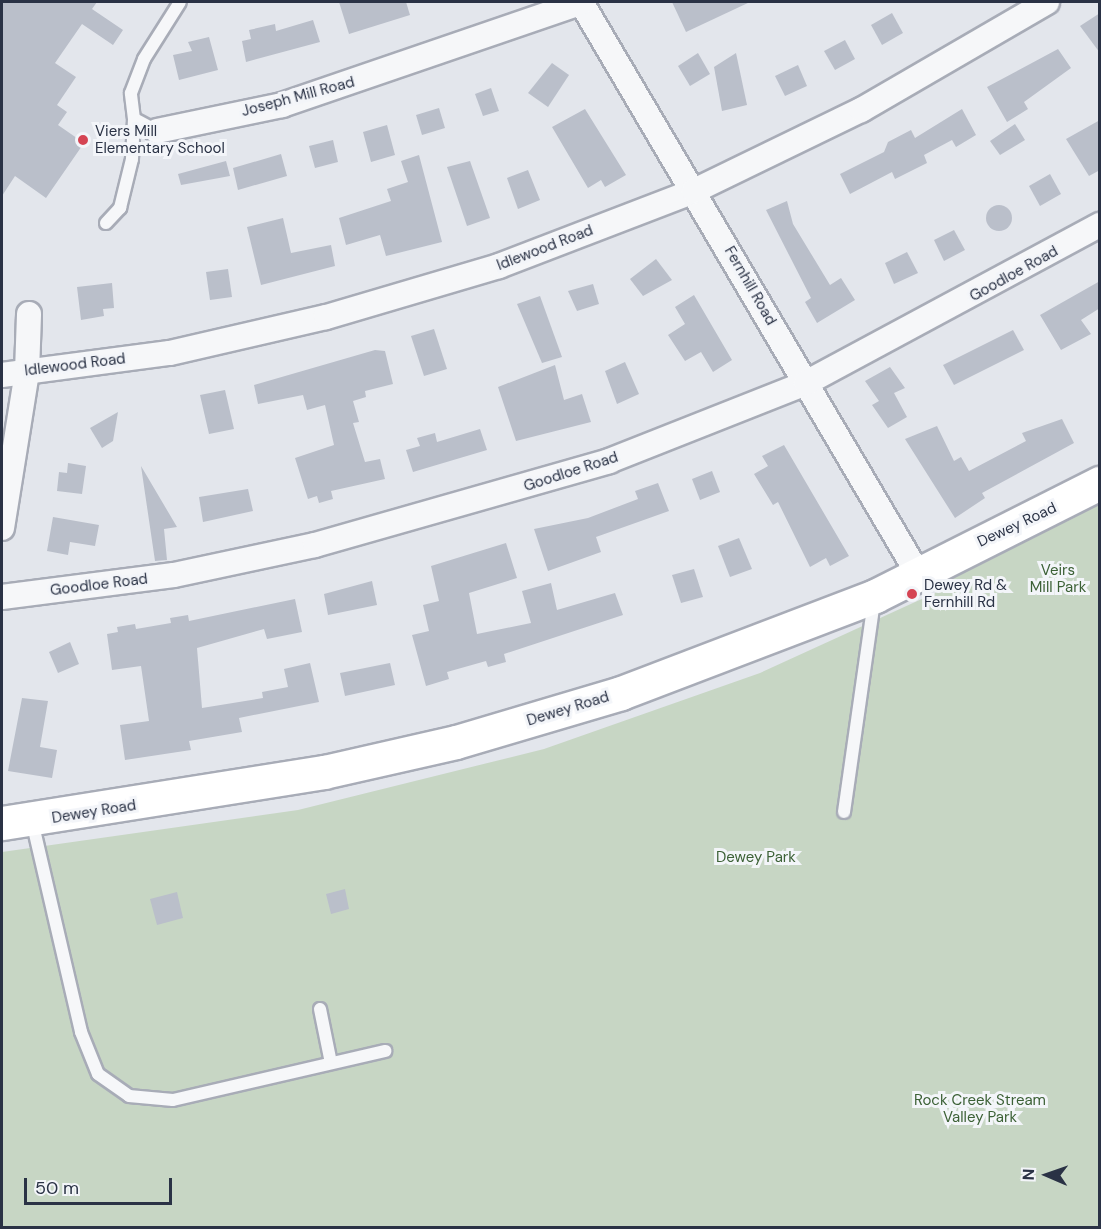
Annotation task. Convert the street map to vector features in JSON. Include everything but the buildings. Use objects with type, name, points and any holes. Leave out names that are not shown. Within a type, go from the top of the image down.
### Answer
[{"type":"street","name":"Fernhill Road","points":[[582,2],[917,572]]},
{"type":"street","name":"Joseph Mill Road","points":[[157,131],[282,105],[582,2]]},
{"type":"street","name":"Idlewood Road","points":[[2,375],[170,353],[326,317],[499,266],[694,191],[861,110],[1047,2]]},
{"type":"street","name":"Goodloe Road","points":[[2,597],[174,575],[442,512],[609,461],[806,383],[1100,225]]},
{"type":"street","points":[[2,528],[27,372],[29,314]]},
{"type":"street","name":"Dewey Road","points":[[17,822],[210,794],[456,742],[687,670],[875,596],[917,572],[1100,483]]},
{"type":"lane","points":[[106,223],[120,208],[132,159],[134,119],[131,93],[144,59],[180,2]]},
{"type":"lane","name":"Joseph Mill Road","points":[[134,119],[157,131]]},
{"type":"lane","points":[[844,812],[875,596]]},
{"type":"lane","points":[[17,822],[81,1032],[98,1074],[129,1096],[173,1100],[386,1051]]},
{"type":"lane","points":[[320,1009],[331,1063]]},
{"type":"green space","points":[[1099,502],[1099,1227],[2,1228],[2,852],[298,810],[544,749],[760,673],[937,592],[938,586]]},
{"type":"place","name":"Viers Mill Elementary School","points":[[83,140]]},
{"type":"place","name":"Dewey Rd & Fernhill Rd","points":[[912,594]]},
{"type":"park label","name":"Veirs Mill Park","points":[[1058,578]]},
{"type":"park label","name":"Dewey Park","points":[[756,858]]},
{"type":"park label","name":"Rock Creek Stream Valley Park","points":[[980,1108]]}]
